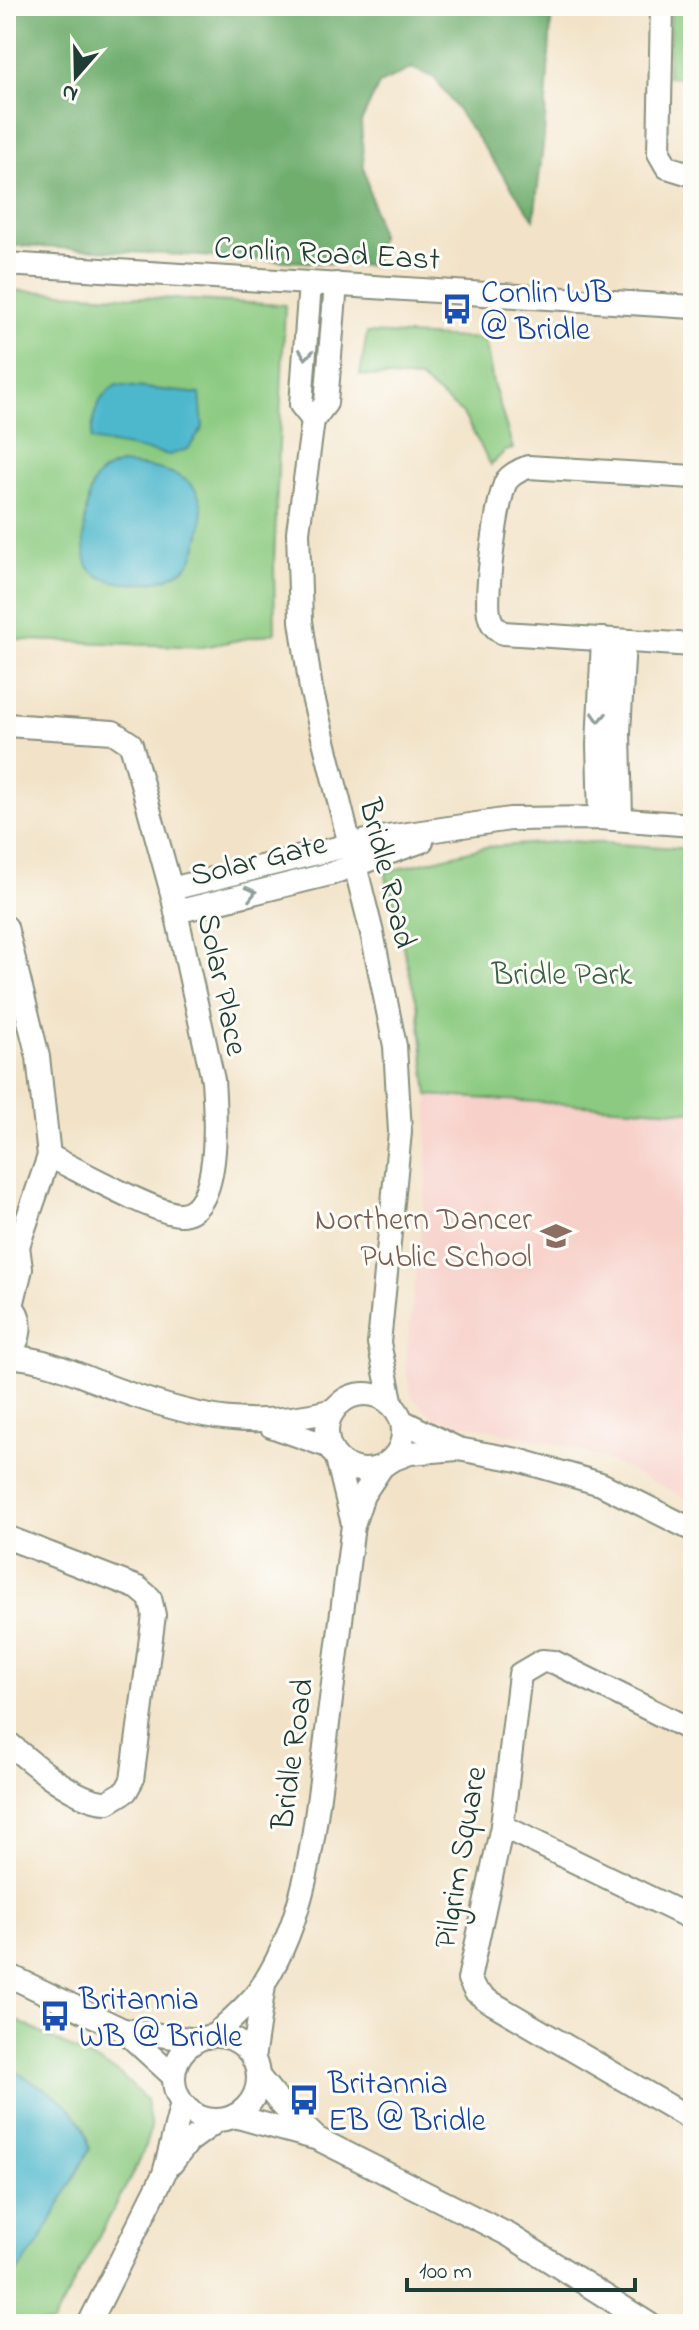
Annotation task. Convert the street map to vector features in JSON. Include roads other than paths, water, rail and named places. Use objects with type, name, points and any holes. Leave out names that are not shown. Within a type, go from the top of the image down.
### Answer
[{"type":"street","points":[[662,6],[659,153],[667,167],[693,175]]},
{"type":"street","name":"Conlin Road East","points":[[6,264],[693,307]]},
{"type":"street","name":"Bridle Road","points":[[310,283],[301,405],[313,420]]},
{"type":"street","name":"Bridle Road","points":[[336,284],[326,403],[313,420],[298,532],[301,621],[311,689],[385,990],[399,1082],[397,1181],[379,1343],[397,1413]]},
{"type":"street","points":[[693,477],[528,467],[517,472],[505,484],[487,599],[494,628],[514,635],[693,645]]},
{"type":"street","points":[[611,818],[598,745],[614,640]]},
{"type":"street","name":"Solar Place","points":[[6,725],[113,732],[131,744],[171,889],[213,1080],[210,1179],[201,1203],[181,1214],[168,1212],[49,1156]]},
{"type":"street","points":[[352,856],[374,839],[510,819],[611,818],[693,825]]},
{"type":"street","name":"Solar Gate","points":[[171,889],[352,856]]},
{"type":"street","name":"Solar Gate","points":[[176,912],[352,856]]},
{"type":"street","points":[[6,927],[38,1057],[49,1156],[12,1253],[21,1269],[13,1309],[20,1337],[7,1356],[55,1363],[122,1392],[224,1420],[262,1423],[341,1405],[369,1394],[458,1449]]},
{"type":"street","points":[[13,1309],[55,1363]]},
{"type":"street","name":"Bridle Road","points":[[341,1405],[379,1343]]},
{"type":"street","points":[[334,1453],[328,1425],[341,1405]]},
{"type":"street","points":[[386,1464],[403,1439],[397,1413]]},
{"type":"street","points":[[262,1423],[334,1453],[359,1470],[386,1464],[410,1453],[458,1449],[531,1463],[601,1484],[693,1530]]},
{"type":"street","name":"Bridle Road","points":[[334,1453],[347,1490],[353,1525]]},
{"type":"street","name":"Bridle Road","points":[[205,2038],[232,2021],[264,1983],[289,1931],[309,1857],[353,1525],[363,1495],[386,1464]]},
{"type":"street","points":[[6,1537],[138,1588],[150,1598],[154,1615],[135,1766],[126,1791],[108,1802],[91,1799],[51,1776],[6,1741]]},
{"type":"street","name":"Pilgrim Square","points":[[693,1731],[554,1662],[542,1661],[528,1666],[520,1674],[502,1826],[469,1979],[475,1991],[693,2120]]},
{"type":"street","points":[[502,1826],[693,1919]]},
{"type":"street","points":[[6,1974],[123,2030],[173,2076],[182,2103],[198,2116],[226,2118],[318,2139],[509,2235],[649,2324]]},
{"type":"street","name":"Bridle Road","points":[[256,2067],[264,1983]]},
{"type":"street","points":[[123,2030],[238,2042],[280,2103],[318,2139]]},
{"type":"street","points":[[173,2076],[179,2057],[205,2038]]},
{"type":"street","points":[[89,2324],[164,2174],[188,2142],[249,2103],[256,2067]]},
{"type":"street","points":[[164,2174],[182,2103]]},
{"type":"water","points":[[116,385],[200,394],[203,428],[188,449],[170,455],[91,440],[99,402]]},
{"type":"water","points":[[120,464],[163,470],[179,476],[199,496],[203,512],[201,532],[193,557],[175,575],[144,583],[128,583],[113,581],[90,569],[84,538],[91,487],[100,474]]},
{"type":"water","points":[[6,2066],[71,2109],[87,2134],[90,2149],[39,2243],[6,2286]]},
{"type":"place","name":"Conlin WB @ Bridle","points":[[457,309]]},
{"type":"place","name":"Northern Dancer Public School","points":[[556,1236]]},
{"type":"place","name":"Britannia WB @ Bridle","points":[[55,2016]]},
{"type":"place","name":"Britannia EB @ Bridle","points":[[304,2100]]},
{"type":"park label","name":"Bridle Park","points":[[562,973]]}]
